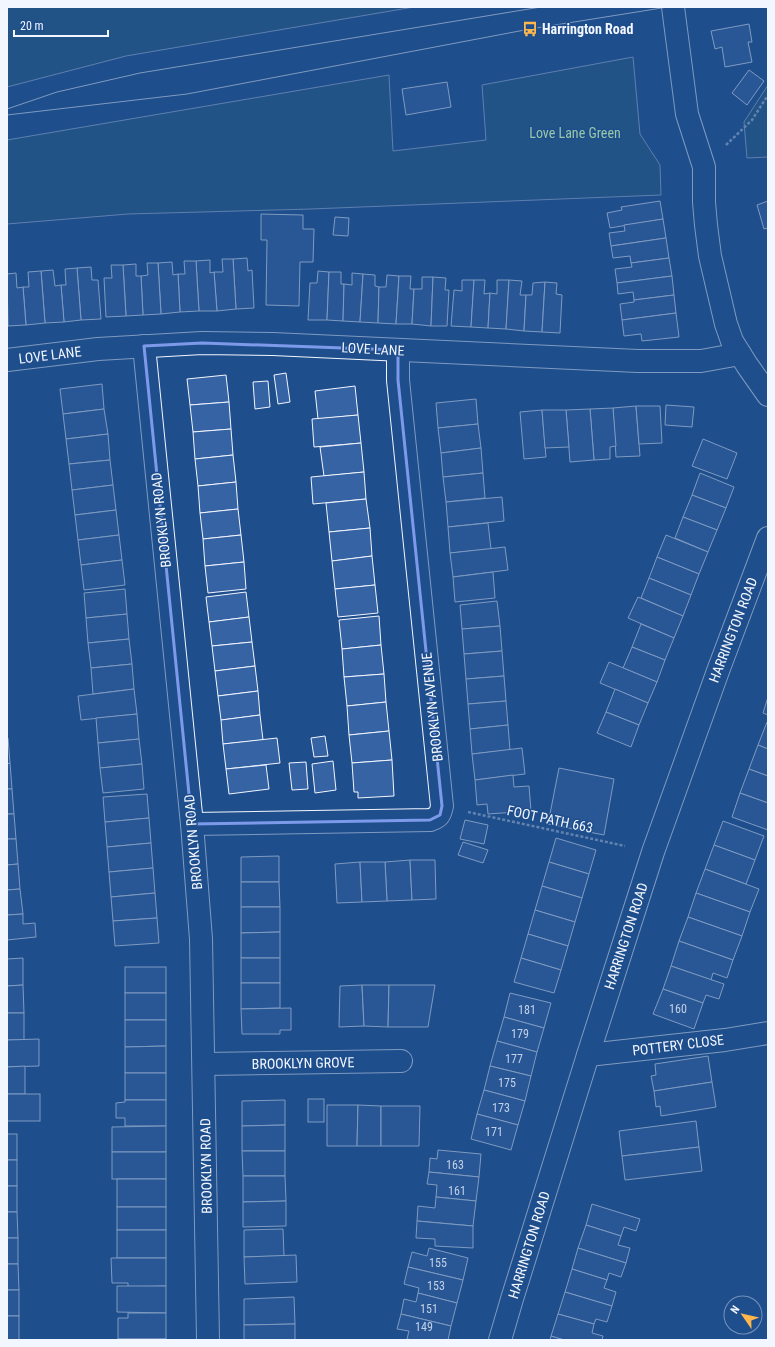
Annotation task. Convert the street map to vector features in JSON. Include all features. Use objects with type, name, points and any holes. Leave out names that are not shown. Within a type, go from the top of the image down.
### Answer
[{"type":"street","points":[[673,7],[687,114],[704,167],[704,202],[710,256],[726,324],[732,342],[768,394]]},
{"type":"street","name":"LOVE LANE","points":[[7,360],[98,349],[202,343],[273,344],[550,358],[680,362],[701,362],[740,354]]},
{"type":"street","name":"BROOKLYN ROAD","points":[[144,346],[192,824],[201,939],[208,1340]]},
{"type":"street","name":"BROOKLYN AVENUE","points":[[398,350],[398,380],[442,806]]},
{"type":"street","name":"HARRINGTON ROAD","points":[[500,1340],[588,1055],[653,852],[718,671],[768,538]]},
{"type":"street","points":[[192,824],[430,820],[440,815],[442,806]]},
{"type":"street","name":"POTTERY CLOSE","points":[[588,1055],[725,1040],[768,1033]]},
{"type":"street","name":"BROOKLYN GROVE","points":[[204,1064],[401,1061]]},
{"type":"path","points":[[704,167],[752,120],[768,95]]},
{"type":"path","name":"FOOT PATH 663","points":[[442,806],[653,852]]},
{"type":"highlighted area","points":[[202,343],[398,350],[398,380],[442,806],[440,815],[430,820],[192,824],[144,346]]},
{"type":"green space","points":[[7,7],[414,7],[126,56],[7,87]]},
{"type":"green space","name":"Love Lane Green","points":[[633,57],[640,134],[660,165],[661,195],[311,209],[128,214],[7,224],[7,140],[389,75],[393,151],[486,140],[482,85]]},
{"type":"green space","points":[[768,85],[768,157],[747,158],[744,122]]},
{"type":"building","points":[[749,24],[752,42],[748,42],[752,62],[725,67],[722,47],[715,49],[711,31]]},
{"type":"building","points":[[749,70],[764,81],[747,105],[732,93]]},
{"type":"building","points":[[447,82],[451,107],[406,115],[402,89]]},
{"type":"building","points":[[660,201],[663,219],[610,228],[607,213],[622,210],[621,207]]},
{"type":"building","points":[[768,201],[768,228],[764,229],[757,205]]},
{"type":"building","points":[[261,214],[303,215],[303,229],[314,229],[313,262],[300,262],[299,306],[266,305],[267,240],[261,240]]},
{"type":"building","points":[[335,217],[349,218],[348,236],[333,235]]},
{"type":"building","points":[[663,219],[666,238],[611,246],[609,233],[625,231],[624,225]]},
{"type":"building","points":[[666,238],[669,258],[631,263],[630,256],[613,258],[611,246]]},
{"type":"building","points":[[247,258],[248,271],[252,270],[254,308],[236,309],[233,259]]},
{"type":"building","points":[[669,258],[672,276],[617,283],[615,269],[632,267],[631,263]]},
{"type":"building","points":[[222,259],[233,259],[236,309],[217,311],[214,272],[223,272]]},
{"type":"building","points":[[210,260],[210,273],[214,272],[217,311],[199,311],[196,261]]},
{"type":"building","points":[[184,261],[196,261],[199,311],[180,312],[178,274],[185,274]]},
{"type":"building","points":[[172,262],[173,275],[178,274],[180,312],[161,314],[158,263]]},
{"type":"building","points":[[147,263],[158,263],[161,314],[143,315],[141,276],[148,275]]},
{"type":"building","points":[[136,264],[136,276],[141,276],[143,315],[126,316],[123,265]]},
{"type":"building","points":[[111,265],[123,265],[126,316],[106,317],[104,278],[112,278]]},
{"type":"building","points":[[91,267],[92,280],[98,280],[101,319],[81,320],[77,268]]},
{"type":"building","points":[[77,268],[81,320],[64,322],[61,285],[66,285],[65,269]]},
{"type":"building","points":[[53,270],[55,286],[61,285],[64,322],[45,323],[41,271]]},
{"type":"building","points":[[41,271],[45,323],[26,325],[23,287],[29,287],[28,272]]},
{"type":"building","points":[[318,271],[329,272],[327,320],[308,320],[310,283],[317,283]]},
{"type":"building","points":[[329,272],[341,272],[341,284],[344,284],[343,321],[327,320]]},
{"type":"building","points":[[16,273],[17,288],[23,287],[26,325],[8,326],[7,274]]},
{"type":"building","points":[[352,273],[363,274],[360,322],[343,321],[344,284],[352,285]]},
{"type":"building","points":[[363,274],[375,275],[375,286],[379,287],[378,323],[360,322]]},
{"type":"building","points":[[387,275],[399,276],[396,324],[378,323],[379,287],[386,287]]},
{"type":"building","points":[[399,276],[411,276],[410,289],[414,289],[412,324],[396,324]]},
{"type":"building","points":[[672,276],[674,295],[634,300],[633,292],[618,294],[617,283]]},
{"type":"building","points":[[422,277],[433,277],[431,326],[412,324],[414,289],[422,289]]},
{"type":"building","points":[[433,277],[446,278],[445,290],[449,290],[447,326],[431,326]]},
{"type":"building","points":[[462,280],[474,280],[471,327],[451,326],[454,290],[462,291]]},
{"type":"building","points":[[474,280],[485,280],[484,294],[490,293],[488,328],[471,327]]},
{"type":"building","points":[[497,280],[509,280],[506,329],[488,328],[490,293],[497,294]]},
{"type":"building","points":[[509,280],[522,281],[520,295],[526,295],[524,331],[506,329]]},
{"type":"building","points":[[545,282],[542,332],[524,331],[526,295],[532,295],[533,283]]},
{"type":"building","points":[[545,282],[557,283],[556,294],[562,295],[560,333],[542,332]]},
{"type":"building","points":[[674,295],[676,313],[622,320],[620,304],[634,302],[634,300]]},
{"type":"building","points":[[676,313],[679,337],[642,341],[641,334],[624,336],[622,320]]},
{"type":"building","points":[[286,373],[290,402],[278,404],[274,375]]},
{"type":"building","points":[[226,375],[229,402],[190,405],[187,379]]},
{"type":"building","points":[[268,381],[270,407],[255,409],[253,382]]},
{"type":"building","points":[[102,384],[104,409],[63,414],[60,389]]},
{"type":"building","points":[[355,386],[358,415],[318,419],[315,391]]},
{"type":"building","points":[[476,399],[478,424],[438,428],[436,403]]},
{"type":"building","points":[[229,402],[231,429],[193,432],[190,405]]},
{"type":"building","points":[[666,405],[694,407],[692,427],[665,425]]},
{"type":"building","points":[[636,406],[640,456],[616,457],[613,408]]},
{"type":"building","points":[[636,406],[660,406],[662,443],[639,444]]},
{"type":"building","points":[[613,408],[616,446],[610,447],[610,459],[594,460],[590,409]]},
{"type":"building","points":[[104,409],[108,434],[66,439],[63,414]]},
{"type":"building","points":[[590,409],[594,460],[570,462],[566,410]]},
{"type":"building","points":[[542,410],[546,457],[524,459],[520,412]]},
{"type":"building","points":[[542,410],[566,410],[569,447],[545,448]]},
{"type":"building","points":[[358,415],[361,443],[314,447],[312,419]]},
{"type":"building","points":[[478,424],[481,448],[441,453],[438,428]]},
{"type":"building","points":[[231,429],[233,455],[195,459],[193,432]]},
{"type":"building","points":[[108,434],[110,460],[69,464],[66,439]]},
{"type":"building","points":[[703,439],[737,453],[727,479],[692,466]]},
{"type":"building","points":[[361,443],[364,472],[324,476],[320,447]]},
{"type":"building","points":[[481,448],[483,473],[443,477],[441,453]]},
{"type":"building","points":[[233,455],[236,482],[198,486],[195,459]]},
{"type":"building","points":[[110,460],[113,485],[72,490],[69,464]]},
{"type":"building","points":[[364,472],[366,499],[313,504],[311,477]]},
{"type":"building","points":[[483,473],[485,498],[446,502],[443,477]]},
{"type":"building","points":[[700,473],[734,487],[726,508],[692,495]]},
{"type":"building","points":[[236,482],[238,509],[200,513],[198,486]]},
{"type":"building","points":[[113,485],[116,510],[75,515],[72,490]]},
{"type":"building","points":[[692,495],[726,508],[717,530],[683,517]]},
{"type":"building","points":[[502,497],[504,521],[448,527],[446,502]]},
{"type":"building","points":[[366,499],[370,528],[329,532],[326,503]]},
{"type":"building","points":[[238,509],[241,535],[203,539],[200,513]]},
{"type":"building","points":[[116,510],[119,535],[78,540],[75,515]]},
{"type":"building","points":[[683,517],[717,530],[708,552],[675,538]]},
{"type":"building","points":[[488,523],[491,549],[450,553],[448,527]]},
{"type":"building","points":[[370,528],[372,556],[332,561],[329,532]]},
{"type":"building","points":[[119,535],[122,560],[81,565],[78,540]]},
{"type":"building","points":[[241,535],[244,562],[205,566],[203,539]]},
{"type":"building","points":[[666,535],[708,552],[699,574],[657,557]]},
{"type":"building","points":[[505,547],[508,570],[453,577],[450,553]]},
{"type":"building","points":[[372,556],[375,585],[335,589],[332,561]]},
{"type":"building","points":[[657,557],[699,574],[691,595],[649,578]]},
{"type":"building","points":[[122,560],[125,585],[84,590],[81,565]]},
{"type":"building","points":[[244,562],[246,589],[208,593],[205,566]]},
{"type":"building","points":[[493,572],[495,598],[455,602],[453,577]]},
{"type":"building","points":[[649,578],[691,595],[683,616],[641,598]]},
{"type":"building","points":[[375,585],[378,613],[338,617],[335,589]]},
{"type":"building","points":[[125,589],[127,614],[86,618],[84,593]]},
{"type":"building","points":[[246,592],[249,617],[209,622],[206,597]]},
{"type":"building","points":[[638,597],[683,616],[674,638],[628,618]]},
{"type":"building","points":[[497,601],[500,626],[462,629],[460,605]]},
{"type":"building","points":[[127,614],[129,639],[88,643],[86,618]]},
{"type":"building","points":[[379,616],[381,645],[342,649],[339,620]]},
{"type":"building","points":[[249,617],[252,642],[212,646],[209,622]]},
{"type":"building","points":[[641,624],[674,638],[665,660],[632,647]]},
{"type":"building","points":[[500,626],[502,651],[464,654],[462,629]]},
{"type":"building","points":[[129,639],[132,664],[91,668],[88,643]]},
{"type":"building","points":[[252,642],[255,666],[215,671],[212,646]]},
{"type":"building","points":[[381,645],[384,674],[344,677],[342,649]]},
{"type":"building","points":[[632,647],[665,660],[657,682],[623,668]]},
{"type":"building","points":[[502,651],[504,676],[466,679],[464,654]]},
{"type":"building","points":[[609,662],[657,682],[648,703],[600,683]]},
{"type":"building","points":[[132,664],[134,689],[93,694],[91,668]]},
{"type":"building","points":[[255,666],[258,691],[218,696],[215,671]]},
{"type":"building","points":[[384,674],[386,702],[347,706],[344,677]]},
{"type":"building","points":[[504,676],[506,701],[468,704],[466,679]]},
{"type":"building","points":[[134,689],[137,714],[81,720],[78,696]]},
{"type":"building","points":[[615,689],[648,703],[639,725],[606,712]]},
{"type":"building","points":[[258,691],[260,715],[221,720],[218,696]]},
{"type":"building","points":[[768,697],[768,715],[763,713]]},
{"type":"building","points":[[506,701],[508,725],[470,729],[468,704]]},
{"type":"building","points":[[386,702],[389,731],[349,735],[347,706]]},
{"type":"building","points":[[606,712],[639,725],[631,747],[597,733]]},
{"type":"building","points":[[137,714],[139,739],[98,743],[96,718]]},
{"type":"building","points":[[260,715],[263,740],[223,744],[221,720]]},
{"type":"building","points":[[768,722],[768,749],[758,745]]},
{"type":"building","points":[[508,725],[510,750],[472,754],[470,729]]},
{"type":"building","points":[[389,731],[392,760],[352,763],[349,735]]},
{"type":"building","points":[[325,736],[328,756],[314,757],[311,738]]},
{"type":"building","points":[[8,738],[10,763],[7,764],[7,739]]},
{"type":"building","points":[[277,738],[280,763],[226,769],[223,744]]},
{"type":"building","points":[[139,739],[142,764],[100,768],[98,743]]},
{"type":"building","points":[[758,745],[768,749],[768,776],[749,769]]},
{"type":"building","points":[[522,748],[525,774],[475,780],[472,754]]},
{"type":"building","points":[[392,760],[394,796],[358,798],[358,792],[354,792],[352,763]]},
{"type":"building","points":[[333,761],[336,790],[315,793],[312,764]]},
{"type":"building","points":[[306,762],[308,789],[292,790],[289,763]]},
{"type":"building","points":[[10,763],[12,789],[7,789],[7,764]]},
{"type":"building","points":[[142,764],[144,789],[103,793],[100,768]]},
{"type":"building","points":[[266,765],[269,789],[229,794],[226,769]]},
{"type":"building","points":[[559,768],[614,779],[604,835],[548,824]]},
{"type":"building","points":[[749,769],[768,776],[768,803],[740,793]]},
{"type":"building","points":[[513,775],[514,787],[529,786],[531,811],[488,814],[487,804],[477,805],[475,780]]},
{"type":"building","points":[[7,789],[12,789],[14,814],[7,814]]},
{"type":"building","points":[[740,793],[768,803],[768,830],[732,817]]},
{"type":"building","points":[[147,794],[149,818],[105,822],[103,797]]},
{"type":"building","points":[[7,814],[14,814],[16,839],[7,839]]},
{"type":"building","points":[[149,818],[151,843],[107,847],[105,822]]},
{"type":"building","points":[[465,820],[488,825],[484,844],[460,839]]},
{"type":"building","points":[[723,821],[764,836],[755,860],[714,845]]},
{"type":"building","points":[[556,838],[596,850],[589,874],[549,862]]},
{"type":"building","points":[[7,839],[16,839],[18,864],[7,865]]},
{"type":"building","points":[[463,842],[488,850],[483,863],[458,855]]},
{"type":"building","points":[[151,843],[153,868],[109,872],[107,847]]},
{"type":"building","points":[[714,845],[755,860],[746,884],[705,869]]},
{"type":"building","points":[[279,856],[279,882],[241,882],[241,857]]},
{"type":"building","points":[[410,860],[412,900],[387,901],[385,862]]},
{"type":"building","points":[[410,860],[435,860],[436,899],[412,900]]},
{"type":"building","points":[[360,862],[362,902],[337,903],[335,864]]},
{"type":"building","points":[[360,862],[385,862],[387,901],[362,902]]},
{"type":"building","points":[[549,862],[589,874],[582,898],[542,886]]},
{"type":"building","points":[[18,864],[20,889],[7,890],[7,865]]},
{"type":"building","points":[[153,868],[155,893],[111,897],[109,872]]},
{"type":"building","points":[[705,869],[759,889],[750,912],[696,893]]},
{"type":"building","points":[[241,882],[279,882],[280,907],[241,907]]},
{"type":"building","points":[[542,886],[582,898],[575,922],[535,910]]},
{"type":"building","points":[[20,889],[23,914],[7,915],[7,890]]},
{"type":"building","points":[[155,893],[157,918],[113,921],[111,897]]},
{"type":"building","points":[[696,893],[750,912],[742,936],[688,917]]},
{"type":"building","points":[[241,907],[280,907],[280,932],[241,933]]},
{"type":"building","points":[[535,910],[575,922],[568,946],[528,934]]},
{"type":"building","points":[[23,914],[23,924],[35,923],[36,937],[7,940],[7,915]]},
{"type":"building","points":[[688,917],[742,936],[733,960],[679,941]]},
{"type":"building","points":[[157,918],[159,943],[115,946],[113,921]]},
{"type":"building","points":[[280,932],[280,958],[241,958],[241,933]]},
{"type":"building","points":[[528,934],[568,946],[561,970],[521,958]]},
{"type":"building","points":[[679,941],[733,960],[727,978],[713,973],[711,980],[671,966]]},
{"type":"building","points":[[23,958],[23,985],[7,986],[7,959]]},
{"type":"building","points":[[241,958],[280,958],[280,983],[241,983]]},
{"type":"building","points":[[521,958],[561,970],[554,993],[514,982]]},
{"type":"building","points":[[671,966],[724,984],[719,999],[706,995],[703,1003],[663,989]]},
{"type":"building","points":[[125,967],[166,967],[166,993],[125,993]]},
{"type":"building","points":[[241,983],[280,983],[280,1008],[241,1009]]},
{"type":"building","points":[[23,985],[24,1013],[7,1013],[7,986]]},
{"type":"building","points":[[362,985],[364,1026],[339,1027],[340,986]]},
{"type":"building","points":[[362,985],[389,985],[388,1027],[364,1026]]},
{"type":"building","points":[[389,985],[435,985],[428,1027],[388,1027]]},
{"type":"building","points":[[663,989],[703,1003],[694,1029],[653,1014]]},
{"type":"building","points":[[125,993],[166,993],[166,1020],[125,1020]]},
{"type":"building","points":[[510,993],[551,1003],[544,1028],[504,1017]]},
{"type":"building","points":[[291,1008],[291,1030],[280,1030],[280,1034],[242,1034],[241,1009]]},
{"type":"building","points":[[7,1013],[24,1013],[24,1040],[7,1040]]},
{"type":"building","points":[[504,1017],[544,1028],[537,1052],[497,1041]]},
{"type":"building","points":[[125,1020],[166,1020],[166,1046],[125,1047]]},
{"type":"building","points":[[39,1039],[39,1066],[7,1067],[7,1040]]},
{"type":"building","points":[[497,1041],[537,1052],[531,1076],[490,1066]]},
{"type":"building","points":[[166,1046],[166,1073],[125,1073],[125,1047]]},
{"type":"building","points":[[708,1056],[712,1082],[654,1091],[651,1076],[656,1075],[655,1064]]},
{"type":"building","points":[[25,1066],[25,1094],[7,1094],[7,1067]]},
{"type":"building","points":[[490,1066],[531,1076],[525,1101],[484,1090]]},
{"type":"building","points":[[125,1073],[166,1073],[166,1100],[125,1100]]},
{"type":"building","points":[[712,1082],[716,1107],[661,1116],[660,1106],[656,1107],[654,1091]]},
{"type":"building","points":[[484,1090],[525,1101],[518,1125],[477,1114]]},
{"type":"building","points":[[7,1094],[40,1094],[40,1121],[7,1121]]},
{"type":"building","points":[[308,1099],[324,1099],[324,1122],[308,1122]]},
{"type":"building","points":[[125,1100],[166,1100],[166,1126],[125,1126],[125,1118],[116,1118],[116,1103],[125,1102]]},
{"type":"building","points":[[285,1100],[285,1125],[242,1126],[242,1101]]},
{"type":"building","points":[[327,1105],[358,1105],[357,1146],[327,1146]]},
{"type":"building","points":[[358,1105],[381,1106],[381,1146],[357,1146]]},
{"type":"building","points":[[381,1106],[420,1106],[419,1146],[381,1146]]},
{"type":"building","points":[[477,1114],[518,1125],[511,1150],[471,1139]]},
{"type":"building","points":[[696,1121],[699,1147],[622,1156],[619,1131]]},
{"type":"building","points":[[285,1125],[285,1151],[242,1151],[242,1126]]},
{"type":"building","points":[[166,1126],[166,1152],[112,1152],[112,1127]]},
{"type":"building","points":[[7,1134],[17,1134],[17,1160],[7,1160]]},
{"type":"building","points":[[699,1147],[702,1171],[625,1180],[622,1156]]},
{"type":"building","points":[[438,1150],[481,1154],[479,1177],[429,1172],[430,1158],[437,1159]]},
{"type":"building","points":[[242,1151],[285,1151],[285,1176],[243,1176]]},
{"type":"building","points":[[112,1152],[166,1152],[166,1179],[112,1179]]},
{"type":"building","points":[[7,1160],[17,1160],[17,1186],[7,1186]]},
{"type":"building","points":[[429,1172],[479,1177],[476,1201],[436,1197],[437,1185],[427,1184]]},
{"type":"building","points":[[243,1176],[285,1176],[286,1201],[243,1202]]},
{"type":"building","points":[[117,1179],[166,1179],[166,1207],[117,1207]]},
{"type":"building","points":[[7,1186],[17,1186],[17,1212],[7,1212]]},
{"type":"building","points":[[436,1197],[476,1201],[473,1226],[417,1221],[418,1206],[435,1208]]},
{"type":"building","points":[[286,1201],[286,1226],[243,1227],[243,1202]]},
{"type":"building","points":[[592,1204],[640,1219],[636,1231],[624,1227],[621,1236],[586,1225]]},
{"type":"building","points":[[117,1207],[166,1207],[166,1230],[117,1230]]},
{"type":"building","points":[[7,1212],[17,1212],[18,1238],[7,1238]]},
{"type":"building","points":[[417,1221],[473,1226],[473,1248],[435,1246],[435,1239],[416,1238]]},
{"type":"building","points":[[586,1225],[621,1236],[618,1245],[630,1248],[626,1263],[578,1248]]},
{"type":"building","points":[[283,1229],[284,1256],[244,1257],[244,1230]]},
{"type":"building","points":[[117,1230],[166,1230],[166,1258],[117,1258]]},
{"type":"building","points":[[7,1238],[18,1238],[18,1264],[7,1264]]},
{"type":"building","points":[[429,1248],[468,1258],[463,1280],[408,1267],[412,1252],[427,1256]]},
{"type":"building","points":[[578,1248],[626,1263],[621,1277],[609,1273],[607,1280],[572,1269]]},
{"type":"building","points":[[296,1255],[297,1282],[245,1284],[244,1257]]},
{"type":"building","points":[[111,1258],[166,1258],[166,1286],[128,1287],[128,1283],[112,1283]]},
{"type":"building","points":[[7,1264],[18,1264],[19,1290],[7,1290]]},
{"type":"building","points":[[408,1267],[463,1280],[457,1303],[418,1293],[419,1288],[404,1284]]},
{"type":"building","points":[[572,1269],[607,1280],[604,1288],[616,1292],[612,1306],[565,1292]]},
{"type":"building","points":[[117,1286],[166,1286],[166,1313],[117,1312]]},
{"type":"building","points":[[7,1290],[19,1290],[19,1316],[7,1316]]},
{"type":"building","points":[[565,1292],[612,1306],[607,1322],[596,1319],[594,1324],[558,1314]]},
{"type":"building","points":[[418,1293],[457,1303],[451,1326],[401,1314],[404,1299],[416,1302]]},
{"type":"building","points":[[294,1297],[295,1324],[244,1325],[244,1299]]},
{"type":"building","points":[[128,1313],[166,1313],[166,1339],[118,1339],[118,1318],[128,1318]]},
{"type":"building","points":[[401,1314],[451,1326],[448,1340],[407,1339],[409,1331],[397,1329]]},
{"type":"building","points":[[558,1314],[594,1324],[592,1333],[603,1336],[602,1340],[564,1340],[551,1336]]},
{"type":"building","points":[[7,1316],[19,1316],[19,1340],[7,1340]]},
{"type":"building","points":[[295,1324],[295,1340],[244,1340],[244,1325]]},
{"type":"building","points":[[551,1336],[564,1340],[550,1340]]},
{"type":"building","points":[[166,1339],[166,1340],[118,1340]]},
{"type":"tram line","points":[[7,109],[57,92],[140,73],[541,7]]},
{"type":"tram line","points":[[7,115],[187,94],[530,29],[668,7]]},
{"type":"place","name":"Harrington Road","points":[[530,29]]}]
